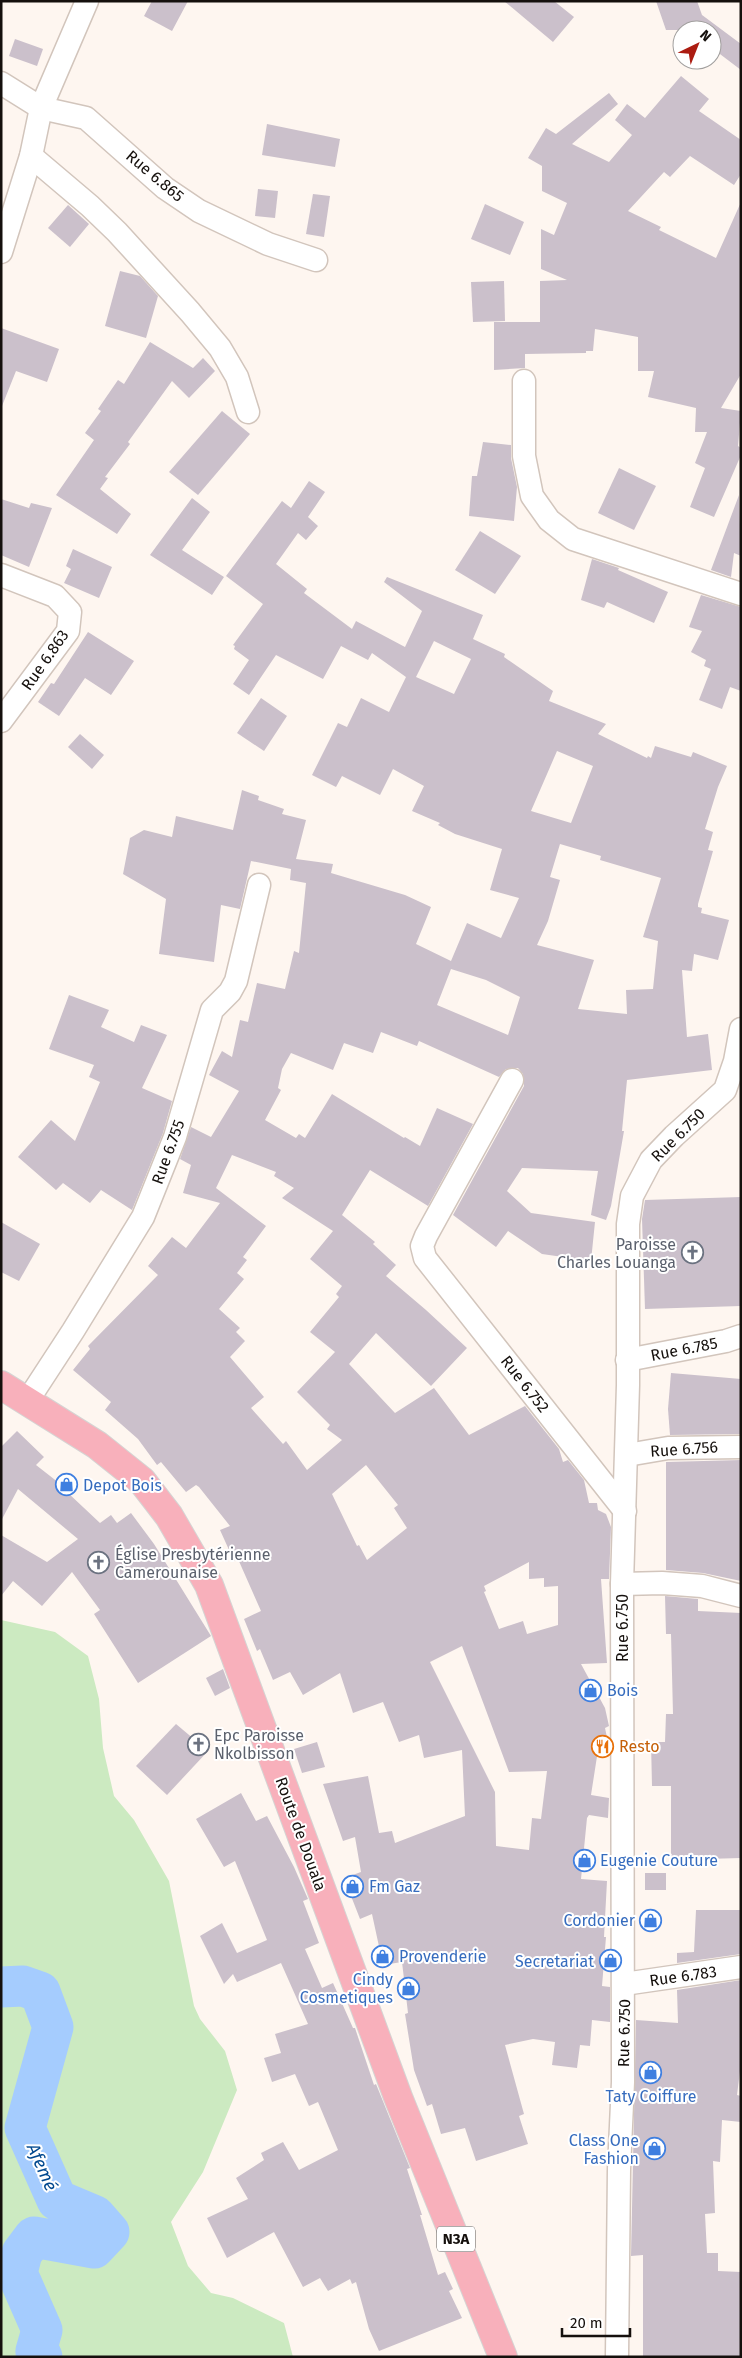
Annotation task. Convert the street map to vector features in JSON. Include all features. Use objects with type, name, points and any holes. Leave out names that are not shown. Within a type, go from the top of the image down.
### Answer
[{"type":"highway","name":"Route de Douala","points":[[1,1385],[97,1444],[142,1481],[169,1516],[209,1585],[398,2097],[504,2357]]},
{"type":"street","points":[[1,252],[31,156],[41,108],[87,1]]},
{"type":"street","name":"Rue 6.865","points":[[1,82],[41,108],[86,118],[165,188],[200,211],[236,230],[316,260]]},
{"type":"street","points":[[31,156],[111,226],[190,312],[220,348],[237,377],[248,412]]},
{"type":"street","points":[[524,381],[524,456],[532,496],[549,520],[573,539],[741,594]]},
{"type":"street","name":"Rue 6.863","points":[[1,575],[55,596],[70,612],[68,631],[1,721]]},
{"type":"street","name":"Rue 6.755","points":[[28,1400],[143,1217],[175,1138],[212,1010],[230,992],[236,981],[259,885]]},
{"type":"street","name":"Rue 6.750","points":[[617,2357],[624,1984],[622,1584],[627,1454],[628,1224],[632,1196],[651,1160],[674,1136],[733,1089],[735,1061],[741,1029]]},
{"type":"street","name":"Rue 6.752","points":[[512,1080],[426,1236],[422,1246],[425,1258],[625,1511]]},
{"type":"street","name":"Rue 6.785","points":[[627,1360],[726,1341],[741,1336]]},
{"type":"street","name":"Rue 6.756","points":[[627,1454],[668,1448],[741,1447]]},
{"type":"street","points":[[622,1584],[662,1583],[702,1586],[741,1596]]},
{"type":"street","name":"Rue 6.783","points":[[624,1984],[741,1967]]},
{"type":"green space","points":[[1,1620],[55,1632],[88,1656],[99,1699],[103,1748],[114,1796],[134,1820],[169,1881],[194,2006],[200,2019],[225,2051],[237,2090],[203,2172],[171,2222],[188,2266],[211,2293],[233,2298],[284,2323],[293,2357],[1,2357]]},
{"type":"building","points":[[152,1],[188,1],[172,31],[144,16]]},
{"type":"building","points":[[504,1],[554,1],[574,17],[553,42]]},
{"type":"building","points":[[656,1],[697,1],[702,15],[709,20],[672,20],[672,30],[666,30]]},
{"type":"building","points":[[722,30],[741,44],[741,70],[722,56]]},
{"type":"building","points":[[15,39],[43,49],[37,66],[9,56]]},
{"type":"building","points":[[681,76],[709,99],[699,111],[741,140],[741,174],[734,185],[690,156],[670,177],[664,172],[628,211],[661,227],[659,230],[716,258],[741,202],[741,374],[721,408],[741,411],[738,446],[741,448],[741,455],[714,517],[690,507],[705,468],[695,463],[707,432],[695,432],[696,408],[648,397],[654,371],[638,371],[638,337],[595,329],[593,351],[586,351],[586,353],[525,354],[525,368],[494,370],[494,322],[540,322],[540,281],[567,280],[541,269],[541,229],[554,235],[567,203],[542,191],[542,166],[528,158],[546,128],[556,134],[609,93],[618,104],[572,144],[609,162],[632,135],[615,120],[627,104],[645,118]]},
{"type":"building","points":[[267,124],[340,139],[335,167],[262,155]]},
{"type":"building","points":[[258,189],[278,191],[275,218],[255,216]]},
{"type":"building","points":[[313,194],[330,196],[324,237],[306,234]]},
{"type":"building","points":[[485,204],[524,222],[510,255],[471,239]]},
{"type":"building","points":[[68,205],[89,224],[70,247],[48,228]]},
{"type":"building","points":[[120,271],[140,276],[158,296],[146,338],[105,326]]},
{"type":"building","points":[[504,281],[505,321],[473,322],[471,282]]},
{"type":"building","points":[[1,328],[59,349],[47,382],[16,371],[2,406]]},
{"type":"building","points":[[150,342],[193,368],[203,358],[215,371],[189,398],[172,381],[128,442],[130,444],[105,477],[108,478],[100,489],[131,514],[117,534],[56,495],[94,440],[85,433],[101,411],[98,409],[118,380],[124,384]]},
{"type":"building","points":[[222,411],[250,434],[198,495],[169,472]]},
{"type":"building","points":[[483,442],[511,445],[511,458],[517,487],[514,521],[469,516],[472,476],[477,476]]},
{"type":"building","points":[[619,468],[656,486],[634,530],[598,513]]},
{"type":"building","points":[[309,481],[325,492],[308,517],[318,526],[306,540],[298,533],[276,564],[307,589],[304,593],[352,629],[356,621],[405,647],[422,611],[384,582],[387,577],[483,615],[473,639],[505,654],[504,657],[553,691],[549,701],[606,724],[598,734],[647,758],[648,756],[651,758],[655,746],[691,757],[693,752],[727,766],[718,787],[705,829],[713,832],[708,850],[713,851],[698,907],[702,908],[701,913],[729,920],[718,960],[694,954],[692,971],[682,970],[687,1037],[708,1034],[712,1070],[627,1080],[622,1131],[624,1131],[611,1206],[606,1220],[591,1215],[598,1171],[522,1168],[507,1191],[531,1213],[595,1222],[591,1261],[542,1254],[508,1231],[496,1247],[453,1215],[524,1086],[523,1074],[518,1068],[506,1069],[499,1077],[419,1041],[417,1046],[381,1032],[373,1053],[344,1043],[333,1070],[291,1053],[282,1069],[278,1088],[281,1090],[265,1120],[296,1138],[299,1134],[305,1138],[332,1094],[420,1146],[437,1108],[473,1124],[428,1206],[370,1170],[342,1215],[375,1242],[373,1244],[396,1265],[386,1276],[467,1348],[431,1386],[376,1333],[349,1364],[395,1413],[434,1388],[469,1435],[525,1406],[559,1449],[563,1462],[568,1460],[584,1480],[589,1503],[597,1503],[598,1510],[606,1514],[611,1527],[609,1579],[601,1579],[607,1663],[581,1664],[605,1708],[609,1726],[605,1728],[609,1747],[598,1750],[591,1795],[609,1798],[608,1818],[589,1815],[587,1818],[581,1879],[607,1881],[604,1937],[606,1937],[602,1986],[610,1987],[610,2022],[592,2020],[590,2046],[580,2045],[577,2068],[552,2065],[555,2042],[533,2039],[505,2045],[524,2114],[519,2116],[528,2144],[476,2161],[465,2128],[441,2134],[432,2104],[427,2106],[414,2070],[405,2014],[408,2013],[402,1962],[383,1965],[372,1914],[360,1919],[344,1878],[361,1872],[355,1837],[343,1841],[323,1784],[368,1776],[379,1833],[392,1831],[395,1843],[465,1816],[462,1750],[424,1758],[419,1735],[399,1742],[383,1702],[353,1713],[340,1673],[303,1695],[290,1672],[273,1680],[260,1649],[257,1651],[244,1619],[261,1611],[238,1559],[234,1561],[220,1530],[230,1526],[199,1487],[196,1485],[186,1492],[161,1462],[157,1465],[138,1439],[105,1410],[111,1402],[73,1370],[90,1349],[88,1346],[158,1275],[148,1266],[172,1237],[186,1248],[220,1203],[183,1193],[191,1165],[180,1159],[191,1127],[211,1137],[239,1091],[209,1075],[222,1051],[232,1057],[240,1020],[248,1022],[257,983],[285,989],[294,951],[299,953],[306,883],[290,880],[291,869],[251,861],[240,909],[221,905],[214,962],[159,954],[166,899],[123,874],[130,838],[144,830],[172,837],[176,816],[233,830],[242,790],[259,796],[258,800],[284,809],[282,814],[306,820],[296,859],[333,864],[331,873],[405,895],[431,907],[416,944],[451,961],[467,923],[501,938],[519,898],[490,890],[502,849],[455,834],[438,825],[440,823],[412,811],[424,786],[393,769],[380,795],[342,776],[336,787],[312,775],[338,723],[347,727],[361,698],[389,712],[406,677],[372,653],[368,660],[341,646],[323,679],[276,655],[249,695],[233,684],[249,660],[234,649],[235,646],[233,645],[263,604],[226,576],[282,501],[291,508]],"holes":[[[434,641],[471,659],[454,694],[416,677]],[[557,751],[593,766],[571,823],[531,811]],[[560,844],[601,856],[600,860],[661,878],[643,937],[658,941],[653,989],[626,990],[627,1014],[578,1009],[594,960],[537,945],[548,921],[560,880],[550,877]],[[451,969],[486,980],[520,997],[508,1035],[437,1005]],[[232,1155],[276,1172],[274,1176],[294,1188],[282,1198],[333,1231],[310,1259],[342,1286],[336,1294],[339,1297],[310,1332],[335,1352],[297,1392],[330,1425],[327,1429],[342,1440],[307,1470],[286,1441],[283,1444],[251,1408],[264,1397],[230,1357],[245,1341],[236,1332],[240,1328],[219,1309],[244,1279],[237,1273],[247,1260],[243,1257],[266,1226],[216,1188]],[[366,1465],[398,1505],[394,1508],[407,1528],[367,1560],[359,1545],[357,1546],[332,1494]],[[529,1562],[529,1579],[544,1578],[544,1587],[558,1586],[558,1625],[527,1634],[523,1621],[499,1629],[484,1592],[486,1591],[484,1586]],[[462,1646],[509,1772],[547,1771],[541,1819],[532,1818],[529,1850],[496,1846],[495,1792],[430,1662]]]},
{"type":"building","points":[[739,495],[741,556],[734,553],[731,577],[711,570]]},
{"type":"building","points":[[192,498],[210,512],[182,550],[224,577],[212,595],[150,555]]},
{"type":"building","points":[[1,499],[29,508],[31,503],[52,508],[29,567],[1,555]]},
{"type":"building","points":[[480,531],[521,556],[495,594],[455,570]]},
{"type":"building","points":[[73,549],[112,567],[99,598],[64,583],[71,569],[66,566]]},
{"type":"building","points":[[592,559],[619,568],[618,570],[668,592],[654,623],[607,602],[604,608],[581,600]]},
{"type":"building","points":[[701,595],[741,607],[741,691],[730,687],[722,709],[699,700],[711,669],[704,666],[706,660],[691,652],[702,631],[689,627]]},
{"type":"building","points":[[88,632],[134,661],[111,695],[85,678],[59,716],[38,702],[51,683],[54,684]]},
{"type":"building","points":[[261,698],[287,716],[264,751],[237,733]]},
{"type":"building","points":[[80,734],[104,755],[92,769],[68,747]]},
{"type":"building","points":[[69,995],[109,1010],[101,1027],[134,1042],[141,1025],[167,1035],[142,1088],[172,1101],[163,1133],[132,1210],[101,1190],[90,1203],[63,1183],[56,1190],[18,1157],[51,1120],[75,1141],[100,1082],[89,1077],[94,1065],[49,1049]]},
{"type":"building","name":"Paroisse Charles Louanga","points":[[741,1197],[741,1306],[645,1309],[642,1219],[645,1200]]},
{"type":"building","points":[[1,1222],[40,1244],[19,1281],[1,1272]]},
{"type":"building","points":[[671,1373],[741,1379],[741,1434],[670,1435],[668,1409]]},
{"type":"building","points":[[17,1431],[44,1457],[36,1465],[68,1490],[67,1492],[100,1523],[111,1515],[117,1523],[131,1513],[154,1544],[211,1636],[138,1683],[94,1614],[100,1610],[72,1572],[42,1606],[13,1581],[1,1596],[1,1535],[47,1562],[78,1539],[18,1489],[1,1521],[1,1447]]},
{"type":"building","points":[[741,1460],[741,1581],[703,1573],[666,1570],[666,1462]]},
{"type":"building","points":[[665,1596],[698,1599],[698,1611],[741,1613],[741,1858],[671,1860],[671,1786],[652,1786],[651,1742],[665,1742],[666,1714],[673,1714],[671,1634],[666,1634]]},
{"type":"building","points":[[223,1669],[230,1688],[215,1696],[206,1678]]},
{"type":"building","points":[[176,1724],[208,1751],[167,1795],[136,1766]]},
{"type":"building","points":[[317,1742],[325,1767],[302,1773],[294,1749]]},
{"type":"building","points":[[241,1793],[256,1821],[267,1816],[294,1867],[308,1899],[303,1901],[319,1943],[305,1949],[322,1988],[333,1983],[353,2028],[355,2028],[374,2085],[376,2084],[410,2168],[407,2169],[438,2275],[445,2272],[453,2289],[449,2291],[462,2318],[379,2351],[369,2329],[356,2282],[352,2284],[350,2279],[328,2291],[320,2278],[303,2287],[274,2232],[227,2258],[207,2218],[248,2199],[236,2178],[264,2160],[261,2153],[283,2142],[299,2170],[338,2150],[318,2102],[309,2106],[295,2074],[272,2082],[264,2058],[281,2053],[275,2034],[308,2024],[281,1963],[237,1982],[233,1974],[224,1984],[200,1936],[222,1923],[237,1953],[267,1940],[235,1861],[224,1867],[196,1819]]},
{"type":"building","points":[[645,1873],[666,1873],[666,1890],[645,1890]]},
{"type":"building","points":[[696,1910],[741,1910],[741,1954],[677,1963],[677,1953],[694,1952]]},
{"type":"building","points":[[741,1980],[741,2063],[737,2095],[741,2096],[741,2122],[722,2120],[720,2162],[713,2161],[715,2213],[705,2214],[707,2253],[718,2253],[718,2271],[741,2272],[741,2357],[643,2357],[643,2255],[631,2256],[636,2020],[678,2023],[677,1990]]},
{"type":"waterway","name":"Afemé","points":[[1,1987],[23,1986],[40,1992],[53,2027],[25,2128],[57,2200],[95,2216],[109,2232],[94,2248],[34,2237],[22,2253],[17,2273],[42,2330],[36,2351],[42,2357]]},
{"type":"place","name":"Paroisse Charles Louanga","points":[[692,1253]]},
{"type":"place","name":"Depot Bois","points":[[67,1485]]},
{"type":"place","name":"Église Presbytérienne Camerounaise","points":[[99,1563]]},
{"type":"place","name":"Bois","points":[[591,1690]]},
{"type":"place","name":"Epc Paroisse Nkolbisson","points":[[198,1744]]},
{"type":"place","name":"Resto","points":[[603,1746]]},
{"type":"place","name":"Eugenie Couture","points":[[584,1860]]},
{"type":"place","name":"Fm Gaz","points":[[353,1886]]},
{"type":"place","name":"Cordonier","points":[[651,1920]]},
{"type":"place","name":"Provenderie","points":[[383,1956]]},
{"type":"place","name":"Secretariat","points":[[610,1961]]},
{"type":"place","name":"Cindy Cosmetiques","points":[[409,1988]]},
{"type":"place","name":"Taty Coiffure","points":[[651,2072]]},
{"type":"place","name":"Class One Fashion","points":[[655,2149]]}]
